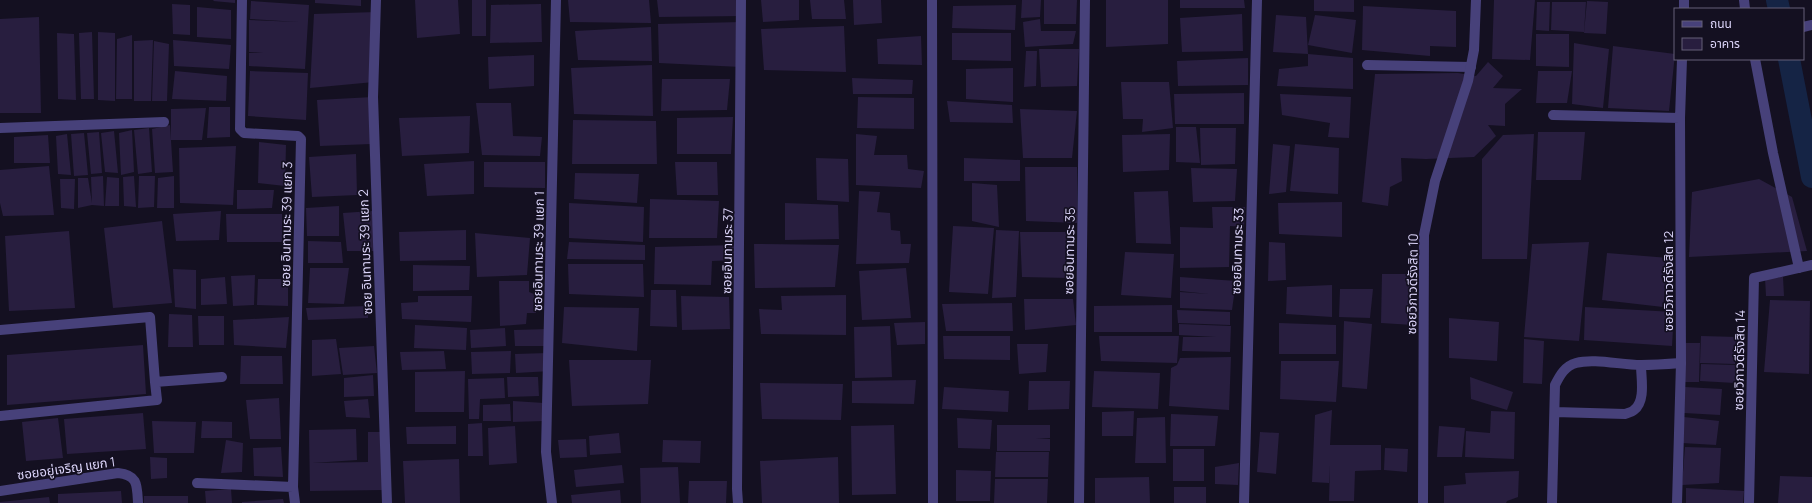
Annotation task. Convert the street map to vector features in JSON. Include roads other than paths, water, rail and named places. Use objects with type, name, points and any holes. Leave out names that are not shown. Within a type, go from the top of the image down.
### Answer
[{"type":"street","name":"ซอย อินทามระ 39 แยก 3","points":[[242,0],[240,129],[244,133],[298,136],[301,139],[294,487],[295,503]]},
{"type":"street","name":"ซอย อินทามระ 39 แยก 2","points":[[376,0],[373,97],[387,503]]},
{"type":"street","name":"ซอยอินทามระ 39 แยก 1","points":[[552,503],[546,452],[556,0]]},
{"type":"street","name":"ซอยอินทามระ 37","points":[[738,503],[741,0]]},
{"type":"street","points":[[932,0],[933,503]]},
{"type":"street","name":"ซอยอินทามระ 35","points":[[1079,503],[1085,0]]},
{"type":"street","name":"ซอยอินทามระ 33","points":[[1244,503],[1257,0]]},
{"type":"street","name":"ซอยวิภาวดีรังสิต 10","points":[[1423,503],[1424,235],[1435,181],[1455,125],[1468,81],[1474,50],[1476,0]]},
{"type":"street","name":"ซอยวิภาวดีรังสิต 12","points":[[1677,503],[1681,363],[1680,118],[1682,60]]},
{"type":"street","points":[[1755,60],[1799,268]]},
{"type":"street","points":[[1367,66],[1471,67]]},
{"type":"street","points":[[1553,115],[1680,118]]},
{"type":"street","points":[[0,128],[164,122]]},
{"type":"street","name":"ซอยวิภาวดีรังสิต 14","points":[[1749,503],[1754,278],[1812,265]]},
{"type":"street","points":[[0,330],[150,317],[157,400],[0,416]]},
{"type":"street","points":[[1552,503],[1555,385],[1560,374],[1567,367],[1575,363],[1585,362],[1641,365],[1681,363]]},
{"type":"street","points":[[1555,412],[1625,414],[1634,410],[1640,402],[1641,365]]},
{"type":"street","points":[[155,382],[222,377]]},
{"type":"street","name":"ซอยอยู่เจริญ แยก 1","points":[[0,491],[118,472],[128,474],[133,478],[137,485],[138,503]]},
{"type":"street","points":[[197,483],[294,487]]},
{"type":"waterway","points":[[1777,0],[1779,8]]},
{"type":"waterway","points":[[1789,60],[1812,177]]}]
